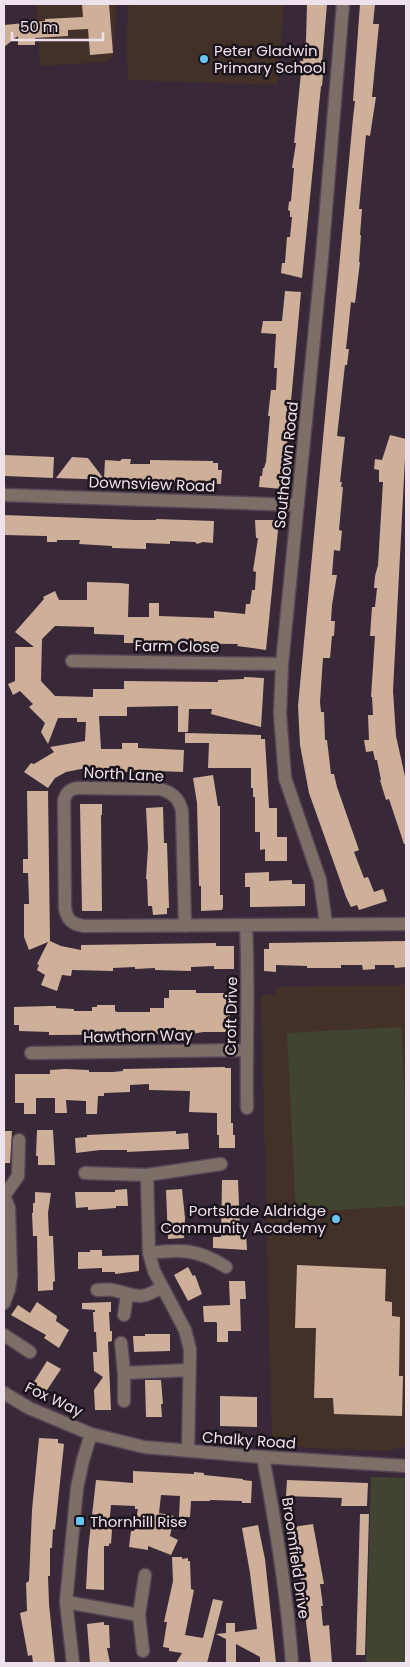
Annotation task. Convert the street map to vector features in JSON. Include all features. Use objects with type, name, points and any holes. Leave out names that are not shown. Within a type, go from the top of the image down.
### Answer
[{"type":"street","name":"Southdown Road","points":[[326,924],[320,880],[285,778],[280,714],[282,664],[322,257],[343,4]]},
{"type":"street","name":"Downsview Road","points":[[4,495],[298,505]]},
{"type":"street","name":"Farm Close","points":[[72,661],[282,664]]},
{"type":"street","name":"North Lane","points":[[185,926],[182,811],[180,802],[168,791],[159,789],[80,788],[70,790],[65,794],[65,908],[66,915],[76,925],[84,926],[185,926],[246,926],[406,924]]},
{"type":"street","name":"Croft Drive","points":[[246,926],[248,961],[247,1108]]},
{"type":"street","name":"Hawthorn Way","points":[[31,1053],[246,1050]]},
{"type":"street","points":[[4,1303],[11,1276],[9,1208],[4,1196],[18,1176],[20,1140]]},
{"type":"street","points":[[85,1173],[147,1175],[221,1164]]},
{"type":"street","points":[[147,1175],[149,1253],[154,1271],[185,1330],[190,1349],[188,1451]]},
{"type":"street","points":[[149,1253],[175,1250],[194,1252],[211,1258],[226,1267]]},
{"type":"street","points":[[97,1290],[112,1290],[138,1296],[150,1295],[162,1287]]},
{"type":"street","points":[[124,1314],[124,1304],[127,1295]]},
{"type":"street","points":[[4,1335],[30,1352]]},
{"type":"street","points":[[121,1343],[124,1401]]},
{"type":"street","points":[[124,1373],[189,1370]]},
{"type":"street","name":"Fox Way","points":[[4,1393],[29,1408],[91,1434]]},
{"type":"street","points":[[73,1663],[66,1602],[77,1488],[91,1434]]},
{"type":"street","name":"Chalky Road","points":[[91,1434],[144,1447],[263,1458],[406,1466]]},
{"type":"street","name":"Broomfield Drive","points":[[263,1458],[286,1589],[292,1663]]},
{"type":"street","points":[[143,1651],[139,1615],[146,1575]]},
{"type":"street","points":[[66,1602],[139,1615]]},
{"type":"shaded area","points":[[36,4],[117,4],[113,57],[107,62],[40,66]]},
{"type":"shaded area","name":"Peter Gladwin Primary School","points":[[129,4],[284,4],[278,85],[128,80],[126,37]]},
{"type":"shaded area","name":"Portslade Aldridge Community Academy","points":[[406,985],[406,1446],[389,1451],[322,1449],[272,1444],[261,995],[276,994],[276,987]]},
{"type":"green space","points":[[401,1027],[406,1122],[406,1206],[296,1212],[287,1033]]},
{"type":"green space","points":[[371,1477],[406,1478],[406,1663],[366,1663]]},
{"type":"building","points":[[82,4],[109,4],[113,53],[90,55],[88,29],[68,30],[68,36],[35,38],[35,45],[18,45],[18,36],[4,47],[4,25],[45,21],[45,19],[83,17]]},
{"type":"building","points":[[307,4],[327,4],[322,86],[302,278],[281,273],[282,263],[285,263],[287,237],[290,237],[292,217],[290,217],[290,211],[288,210],[289,202],[291,201],[294,168],[292,168],[296,143],[294,143],[301,73],[300,61],[303,61],[306,40]]},
{"type":"building","points":[[360,4],[375,4],[373,24],[379,24],[372,97],[376,97],[370,136],[366,135],[359,209],[362,209],[360,262],[355,303],[351,302],[346,349],[349,349],[347,365],[345,365],[337,436],[345,437],[340,482],[342,482],[341,487],[343,487],[339,530],[342,531],[340,551],[334,550],[332,575],[337,575],[331,621],[335,621],[334,636],[332,636],[330,658],[323,658],[320,702],[321,712],[324,712],[325,740],[327,740],[331,774],[334,774],[359,850],[354,852],[364,878],[368,877],[374,892],[383,889],[387,901],[359,910],[357,905],[351,907],[346,897],[309,793],[300,745],[298,706],[355,101],[353,101]]},
{"type":"building","points":[[285,291],[301,292],[283,489],[259,487],[260,476],[262,476],[266,462],[271,390],[276,390],[277,368],[274,368],[276,334],[261,333],[263,321],[282,321]]},
{"type":"building","points":[[390,435],[406,439],[393,691],[396,736],[406,781],[406,844],[404,844],[389,799],[386,800],[377,760],[375,760],[373,751],[366,752],[364,740],[369,740],[368,715],[373,715],[371,697],[375,636],[370,636],[372,607],[375,607],[377,588],[374,588],[378,565],[383,482],[379,482],[379,470],[374,469],[375,459],[382,460]]},
{"type":"building","points":[[4,455],[54,457],[53,478],[5,476]]},
{"type":"building","points":[[72,457],[88,458],[104,479],[105,460],[120,461],[122,459],[131,459],[130,464],[150,464],[150,460],[213,461],[213,463],[218,463],[218,470],[222,470],[221,484],[56,478]]},
{"type":"building","points":[[4,515],[214,521],[213,543],[203,542],[197,544],[195,542],[170,541],[170,544],[146,543],[146,549],[112,548],[112,546],[79,544],[80,540],[47,542],[47,536],[4,535]]},
{"type":"building","points":[[255,520],[279,520],[266,650],[237,646],[238,644],[124,643],[124,635],[94,634],[94,627],[55,626],[42,639],[41,681],[55,696],[93,697],[93,689],[124,689],[124,681],[218,682],[218,680],[244,679],[244,677],[264,678],[261,727],[211,714],[212,709],[189,709],[188,732],[178,732],[178,706],[127,707],[127,716],[99,716],[101,749],[122,749],[122,743],[138,743],[138,748],[184,750],[183,772],[134,770],[134,772],[86,772],[86,768],[66,772],[55,778],[48,788],[24,772],[31,763],[34,764],[54,752],[50,747],[85,741],[86,722],[77,722],[77,718],[58,718],[48,744],[41,732],[45,723],[29,707],[33,704],[20,691],[13,695],[8,684],[15,681],[15,647],[34,647],[15,632],[44,599],[43,597],[55,591],[59,600],[87,600],[87,582],[120,583],[129,584],[128,617],[149,617],[149,603],[159,603],[159,616],[214,618],[214,611],[245,614],[246,604],[250,604],[252,590],[255,590],[256,572],[253,571],[258,538],[256,538]]},
{"type":"building","points":[[185,733],[261,735],[261,739],[265,739],[269,808],[277,808],[277,837],[287,837],[287,861],[265,861],[265,849],[260,850],[260,832],[255,832],[255,797],[253,797],[253,788],[251,788],[251,768],[208,768],[209,743],[185,743]]},
{"type":"building","points":[[213,775],[218,806],[220,806],[220,895],[223,895],[223,907],[222,910],[201,911],[197,803],[193,778]]},
{"type":"building","points":[[27,791],[48,791],[50,941],[61,946],[81,950],[81,945],[216,943],[216,946],[234,946],[234,969],[214,969],[214,966],[191,967],[191,971],[155,970],[155,968],[135,969],[135,967],[113,968],[113,971],[72,970],[71,976],[62,975],[57,991],[41,985],[45,975],[37,970],[39,965],[37,964],[48,942],[29,950],[24,937],[24,904],[29,904],[28,873],[23,873],[23,859],[28,859]]},
{"type":"building","points":[[80,804],[102,804],[102,911],[82,911]]},
{"type":"building","points":[[163,807],[164,843],[167,843],[169,908],[167,908],[167,914],[153,915],[152,906],[148,906],[146,879],[148,847],[146,808]]},
{"type":"building","points":[[269,872],[269,881],[292,880],[292,884],[305,884],[305,906],[250,907],[250,887],[245,887],[245,873]]},
{"type":"building","points":[[406,941],[406,967],[395,968],[394,965],[375,965],[375,969],[363,970],[362,965],[341,965],[341,968],[307,968],[307,966],[276,965],[276,972],[264,971],[264,949],[269,949],[269,943]]},
{"type":"building","points":[[169,990],[196,990],[196,993],[230,993],[230,1032],[49,1035],[49,1032],[19,1031],[19,1025],[14,1025],[14,1007],[56,1006],[56,1008],[74,1009],[74,1011],[92,1011],[92,1007],[97,1007],[97,1005],[115,1005],[115,1011],[117,1012],[150,1012],[150,1008],[164,1008],[164,998],[169,998]]},
{"type":"building","points":[[231,1068],[231,1123],[233,1123],[233,1135],[235,1135],[235,1148],[219,1148],[217,1113],[189,1112],[190,1091],[149,1090],[149,1084],[130,1085],[130,1092],[104,1093],[104,1096],[98,1096],[97,1114],[86,1114],[86,1101],[66,1100],[67,1113],[55,1113],[55,1098],[36,1098],[36,1114],[24,1114],[24,1103],[15,1103],[15,1074],[50,1074],[50,1070],[65,1069],[113,1072],[123,1071],[123,1069]]},
{"type":"building","points":[[37,1130],[53,1130],[55,1165],[38,1165],[38,1156],[36,1156]]},
{"type":"building","points":[[4,1131],[12,1131],[10,1163],[4,1163]]},
{"type":"building","points":[[176,1131],[176,1134],[188,1133],[189,1149],[127,1152],[127,1150],[100,1150],[76,1153],[75,1138],[87,1137],[87,1135]]},
{"type":"building","points":[[222,1180],[238,1180],[240,1229],[242,1229],[242,1234],[246,1234],[247,1250],[213,1248],[213,1237],[221,1237]]},
{"type":"building","points":[[127,1189],[128,1206],[88,1210],[88,1207],[76,1208],[75,1192],[115,1192],[115,1190]]},
{"type":"building","points":[[182,1189],[185,1218],[184,1238],[168,1239],[166,1190]]},
{"type":"building","points":[[35,1192],[51,1193],[48,1213],[49,1236],[53,1236],[55,1281],[53,1282],[53,1290],[38,1291],[37,1236],[33,1236],[32,1213],[33,1203],[35,1203]]},
{"type":"building","points":[[90,1250],[102,1250],[102,1256],[139,1255],[139,1271],[115,1274],[115,1272],[102,1272],[102,1268],[78,1269],[78,1252],[90,1252]]},
{"type":"building","points":[[297,1265],[386,1269],[385,1301],[392,1302],[392,1316],[400,1317],[399,1376],[403,1376],[402,1416],[334,1414],[333,1398],[314,1398],[316,1328],[295,1328]]},
{"type":"building","points":[[188,1267],[193,1276],[195,1275],[202,1294],[188,1301],[174,1275]]},
{"type":"building","points":[[229,1281],[245,1281],[246,1299],[240,1299],[241,1331],[228,1331],[228,1342],[217,1342],[217,1323],[204,1322],[203,1306],[230,1305]]},
{"type":"building","points":[[37,1302],[57,1316],[56,1321],[69,1330],[59,1348],[44,1338],[46,1335],[11,1315],[18,1305],[30,1313]]},
{"type":"building","points":[[111,1302],[111,1312],[109,1312],[112,1341],[108,1342],[111,1410],[95,1410],[94,1390],[103,1377],[94,1371],[93,1352],[97,1352],[93,1312],[95,1310],[82,1309],[82,1303]]},
{"type":"building","points":[[145,1334],[170,1334],[170,1351],[134,1352],[133,1336],[145,1336]]},
{"type":"building","points":[[47,1361],[61,1369],[45,1393],[32,1385]]},
{"type":"building","points":[[145,1380],[161,1380],[162,1417],[146,1417]]},
{"type":"building","points":[[220,1396],[257,1397],[257,1427],[220,1426]]},
{"type":"building","points":[[39,1438],[58,1439],[58,1443],[64,1444],[55,1530],[53,1529],[52,1548],[50,1548],[50,1576],[48,1576],[55,1663],[33,1663],[32,1655],[28,1656],[20,1613],[27,1611],[26,1583],[29,1581],[32,1510]]},
{"type":"building","points":[[133,1471],[194,1474],[194,1472],[252,1481],[251,1503],[242,1503],[242,1501],[191,1501],[190,1517],[179,1517],[180,1496],[161,1495],[159,1513],[174,1516],[170,1536],[178,1540],[171,1555],[148,1546],[148,1550],[129,1547],[131,1531],[134,1531],[138,1509],[135,1509],[135,1506],[111,1505],[109,1526],[112,1530],[111,1544],[109,1543],[109,1546],[104,1546],[104,1590],[86,1589],[96,1480],[133,1483]]},
{"type":"building","points":[[287,1480],[368,1483],[367,1506],[341,1506],[342,1498],[286,1496]]},
{"type":"building","points":[[360,1514],[369,1514],[365,1655],[356,1655]]},
{"type":"building","points":[[313,1524],[324,1584],[320,1584],[323,1626],[329,1625],[332,1663],[311,1663],[293,1527]]},
{"type":"building","points":[[258,1525],[265,1559],[276,1663],[260,1663],[260,1657],[236,1644],[236,1663],[226,1663],[226,1639],[216,1634],[226,1633],[226,1623],[235,1623],[235,1632],[257,1629],[242,1528]]},
{"type":"building","points":[[172,1557],[188,1558],[188,1561],[190,1561],[191,1589],[194,1590],[185,1635],[203,1638],[213,1599],[223,1601],[207,1663],[176,1663],[182,1653],[169,1651],[169,1648],[163,1647],[167,1622],[164,1622],[173,1581]]},
{"type":"building","points":[[104,1622],[104,1625],[109,1625],[110,1648],[107,1648],[110,1663],[90,1663],[87,1624]]},
{"type":"place","name":"Peter Gladwin Primary School","points":[[204,59]]},
{"type":"place","name":"Portslade Aldridge Community Academy","points":[[336,1219]]},
{"type":"place","name":"Thornhill Rise","points":[[80,1521]]}]
